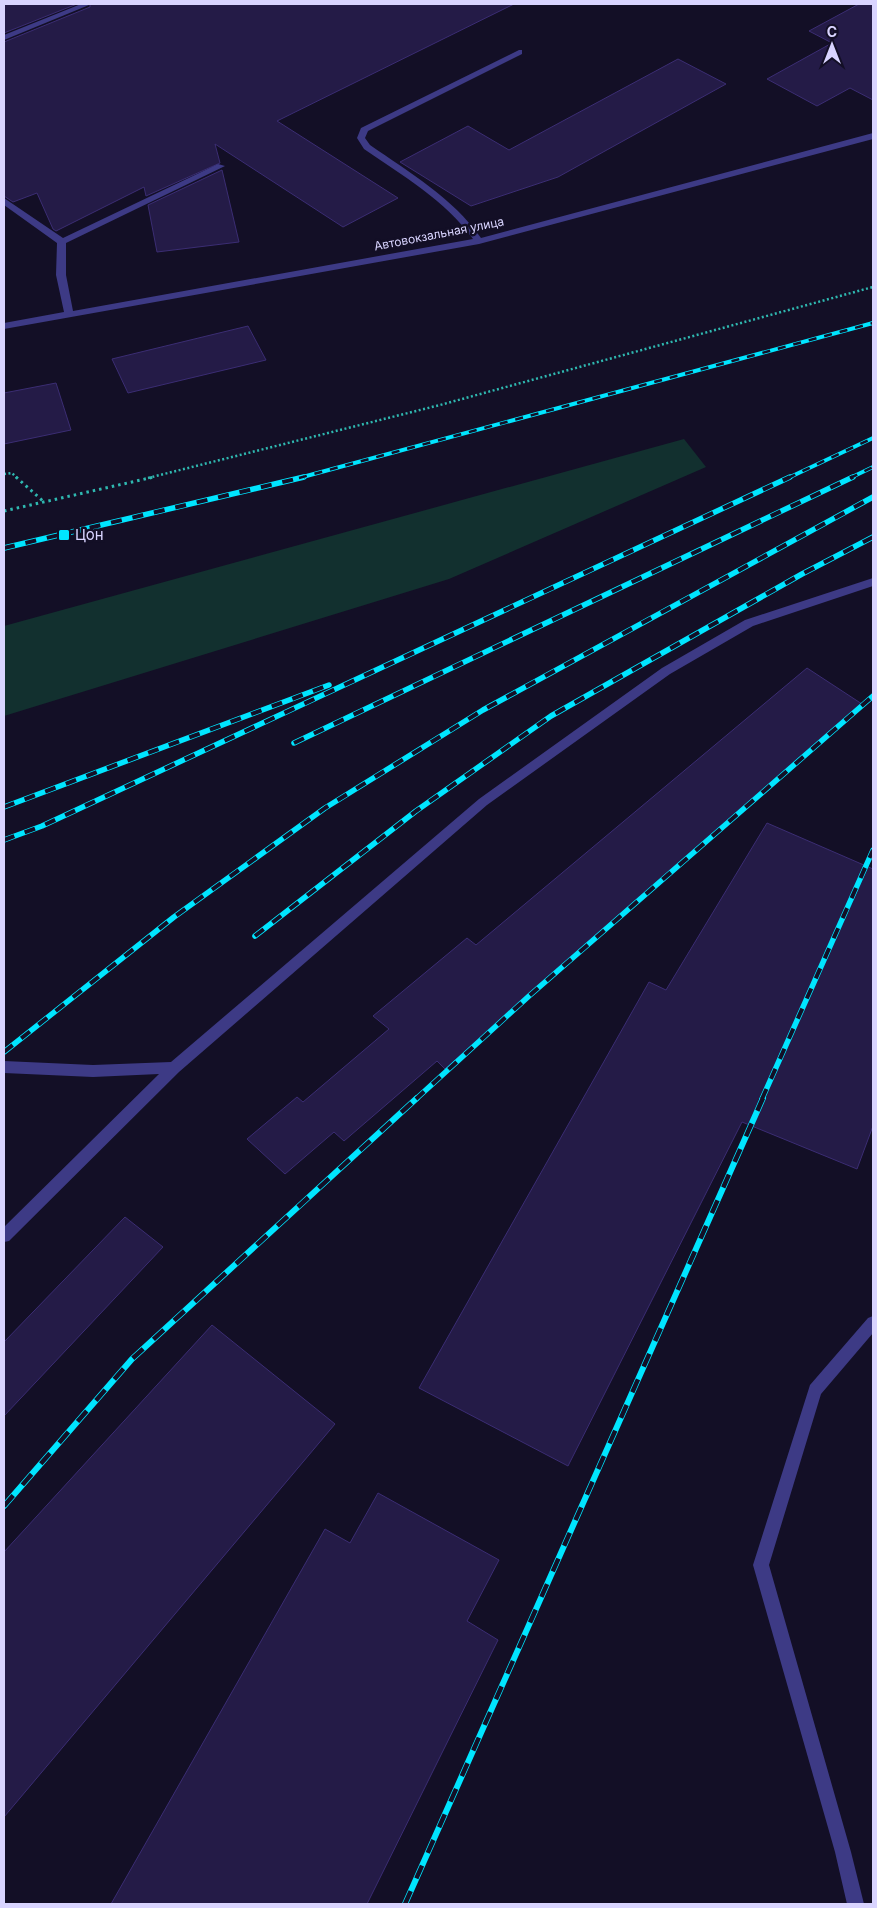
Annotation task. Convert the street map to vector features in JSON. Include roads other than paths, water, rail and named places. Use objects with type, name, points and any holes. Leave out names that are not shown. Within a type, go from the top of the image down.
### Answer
[{"type":"street","points":[[4,38],[85,5]]},
{"type":"street","points":[[479,241],[468,224],[455,211],[367,146],[361,138],[364,130],[519,52]]},
{"type":"street","name":"Автовокзальная улица","points":[[4,326],[479,241],[873,136]]},
{"type":"street","points":[[62,242],[221,166]]},
{"type":"street","points":[[4,201],[62,242]]},
{"type":"street","points":[[62,242],[61,275],[69,314]]},
{"type":"street","points":[[4,1236],[174,1068],[483,802],[666,671],[749,623],[873,582]]},
{"type":"street","points":[[4,1067],[93,1071],[174,1068]]},
{"type":"street","points":[[855,1904],[844,1852],[761,1565],[815,1390],[873,1323]]},
{"type":"railway","points":[[299,478],[873,323]]},
{"type":"railway","points":[[788,478],[873,438]]},
{"type":"railway","points":[[850,478],[873,467]]},
{"type":"railway","points":[[4,548],[304,477]]},
{"type":"railway","points":[[4,840],[42,826],[790,477]]},
{"type":"railway","points":[[294,743],[853,477]]},
{"type":"railway","points":[[4,1052],[174,917],[325,808],[483,710],[873,497]]},
{"type":"railway","points":[[255,936],[416,811],[551,716],[802,574],[873,537]]},
{"type":"railway","points":[[4,807],[329,685]]},
{"type":"railway","points":[[416,1099],[529,996],[873,696]]},
{"type":"railway","points":[[762,1099],[873,850]]},
{"type":"railway","points":[[4,1506],[132,1359],[417,1098]]},
{"type":"railway","points":[[405,1904],[763,1098]]},
{"type":"place","name":"Цон","points":[[64,535]]}]
